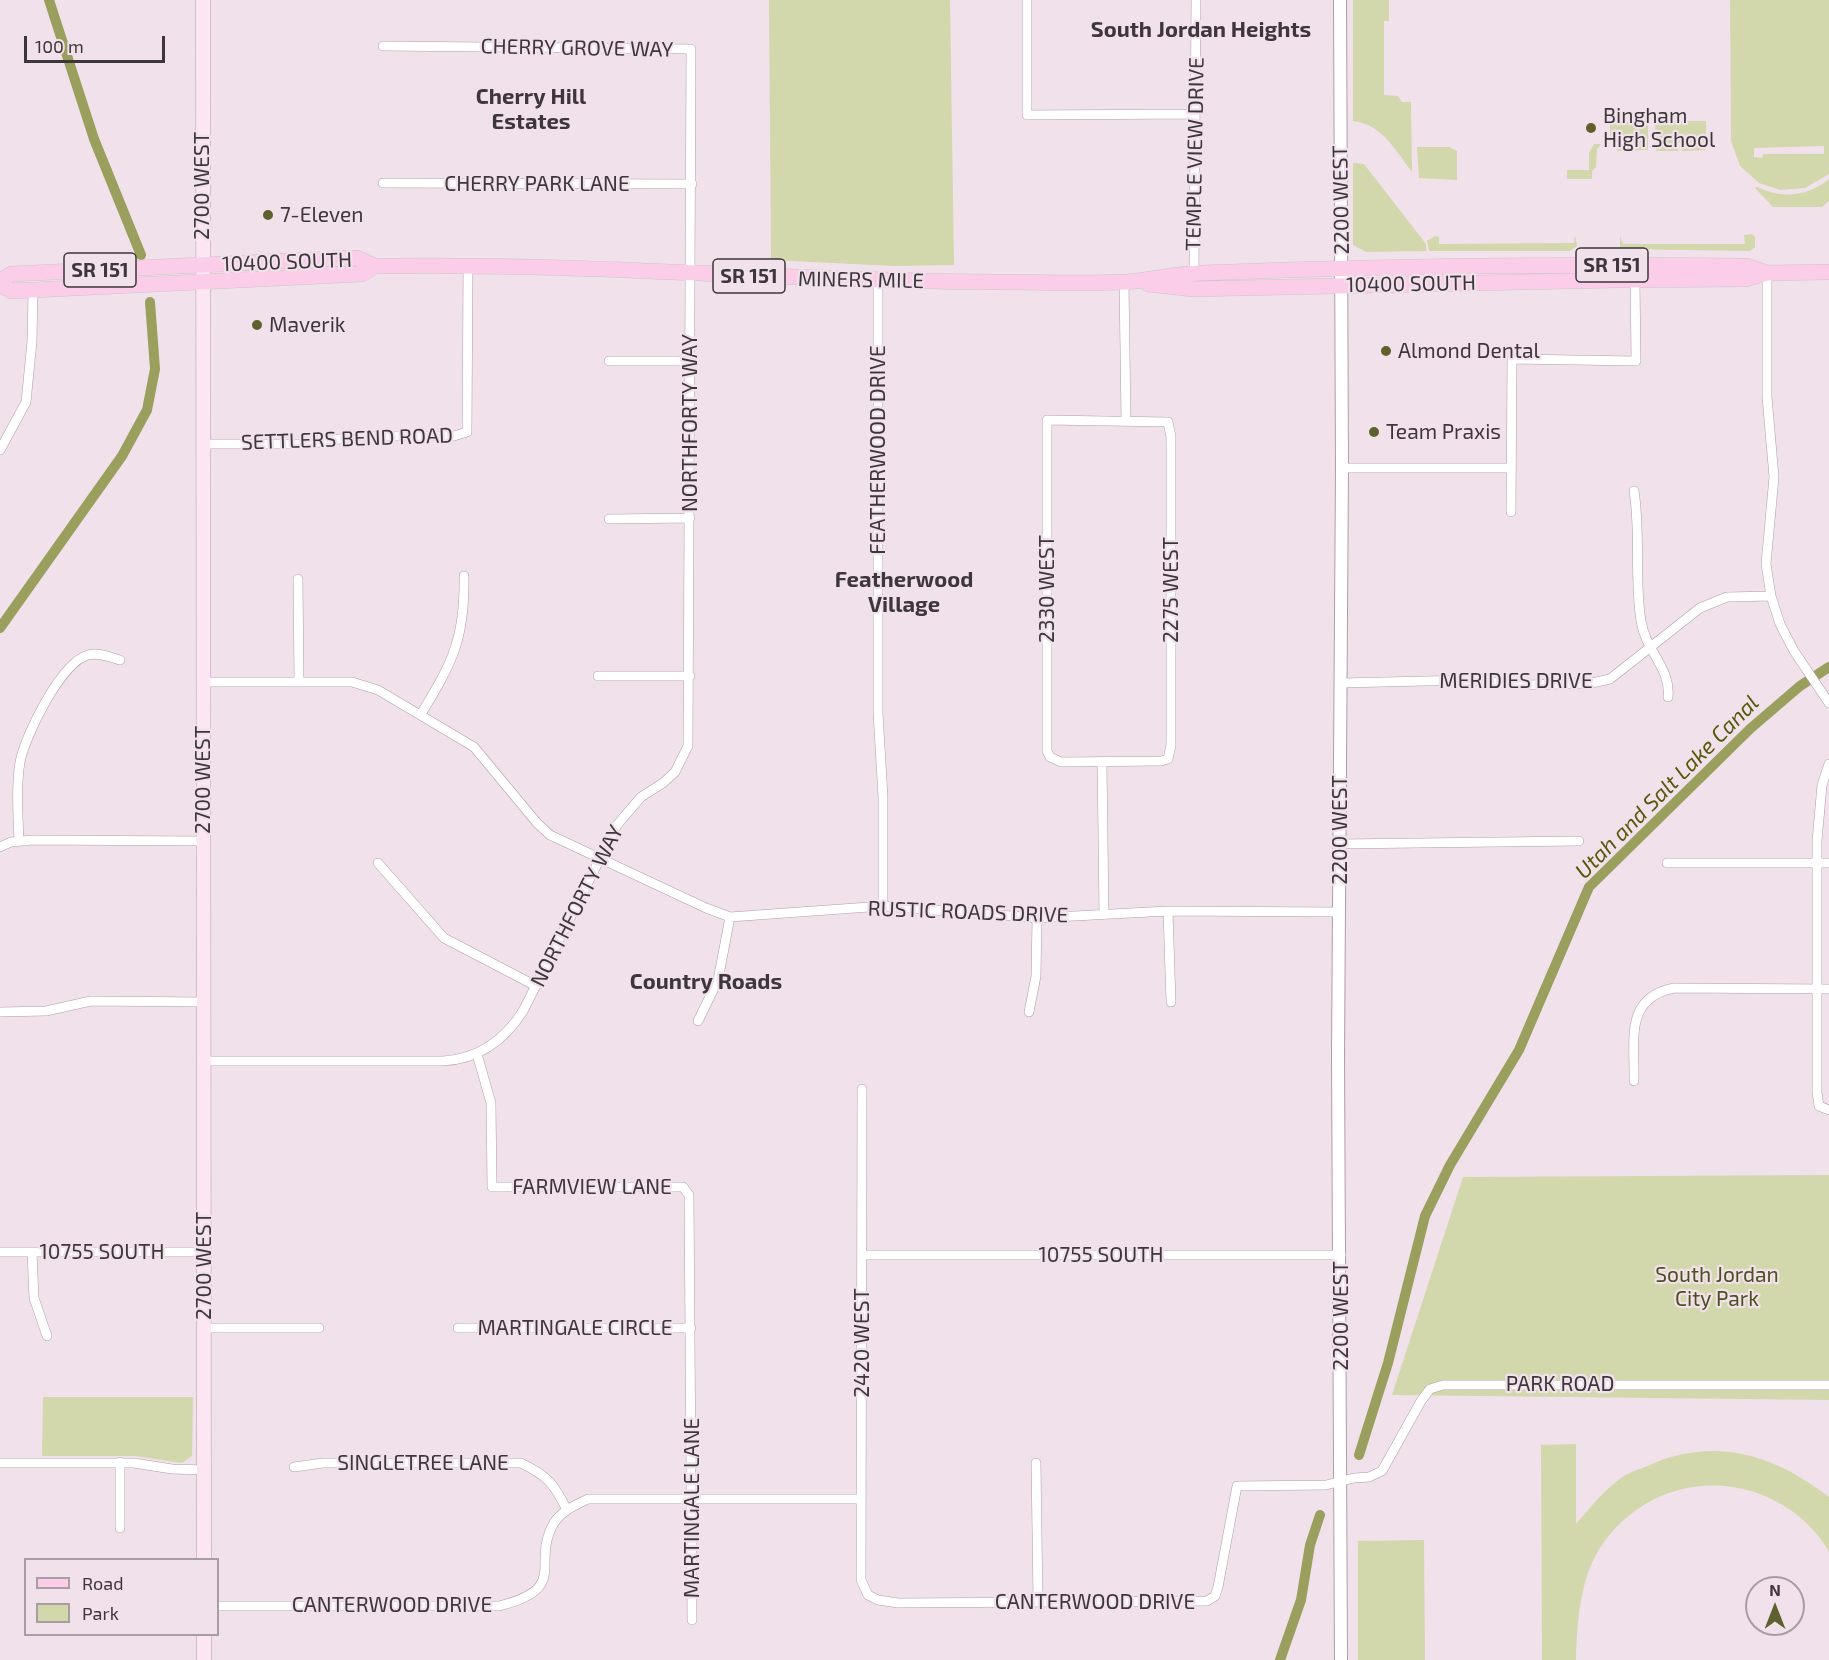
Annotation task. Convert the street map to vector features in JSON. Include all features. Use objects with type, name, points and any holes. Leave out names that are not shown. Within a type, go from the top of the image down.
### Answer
[{"type":"main road","name":"2700 WEST","points":[[203,0],[201,283],[204,1558]]},
{"type":"main road","name":"10400 SOUTH","points":[[202,265],[357,258],[375,266]]},
{"type":"main road","name":"MINERS MILE","points":[[375,266],[468,264],[580,266],[878,282],[1124,282],[1194,273],[1239,272]]},
{"type":"main road","name":"SR 151","points":[[201,283],[12,291],[0,283],[11,274],[202,265]]},
{"type":"main road","name":"10400 SOUTH","points":[[201,283],[362,274],[375,266]]},
{"type":"main road","name":"10400 SOUTH","points":[[1239,272],[1455,266],[1747,266],[1767,273]]},
{"type":"main road","name":"SR 151","points":[[1635,280],[1746,279],[1767,273],[1829,272]]},
{"type":"main road","name":"10400 SOUTH","points":[[1124,282],[1193,289],[1635,280]]},
{"type":"main road","points":[[204,1636],[204,1660]]},
{"type":"street","points":[[1027,0],[1027,114],[1195,114]]},
{"type":"street","name":"TEMPLE VIEW DRIVE","points":[[1194,273],[1196,0]]},
{"type":"street","name":"2200 WEST","points":[[1340,0],[1342,682],[1338,1056],[1341,1255],[1341,1660]]},
{"type":"street","name":"CHERRY GROVE WAY","points":[[383,46],[691,49],[691,273]]},
{"type":"street","name":"CHERRY PARK LANE","points":[[383,183],[692,184]]},
{"type":"street","name":"SETTLERS BEND ROAD","points":[[203,444],[310,444],[366,436],[454,436],[467,432],[468,264]]},
{"type":"street","name":"NORTHFORTY WAY","points":[[204,1061],[442,1061],[477,1054],[503,1037],[514,1025],[628,810],[641,797],[663,783],[683,760],[690,731],[691,273]]},
{"type":"street","points":[[1767,273],[1767,398],[1774,457],[1766,564],[1771,596],[1785,633],[1829,703]]},
{"type":"street","points":[[1511,512],[1512,359],[1636,361],[1635,280]]},
{"type":"street","name":"FEATHERWOOD DRIVE","points":[[878,282],[878,714],[883,797],[883,906]]},
{"type":"street","points":[[1124,282],[1126,420]]},
{"type":"street","points":[[0,450],[26,402],[32,341],[33,290]]},
{"type":"street","points":[[609,361],[690,361]]},
{"type":"street","name":"2330 WEST","points":[[1102,762],[1061,762],[1050,757],[1047,744],[1047,420],[1126,420]]},
{"type":"street","name":"2275 WEST","points":[[1102,762],[1154,762],[1168,759],[1171,745],[1171,437],[1168,422],[1126,420]]},
{"type":"street","points":[[1342,468],[1511,468]]},
{"type":"street","points":[[1634,491],[1638,516],[1640,619],[1650,649],[1670,681],[1668,697]]},
{"type":"street","points":[[609,519],[690,518]]},
{"type":"street","points":[[421,714],[450,663],[461,632],[464,576]]},
{"type":"street","points":[[298,579],[299,682]]},
{"type":"street","name":"MERIDIES DRIVE","points":[[1342,682],[1468,680],[1528,686],[1592,683],[1610,679],[1650,649],[1668,632],[1714,602],[1727,597],[1771,596]]},
{"type":"street","points":[[19,841],[19,771],[24,747],[34,723],[76,661],[94,654],[120,660]]},
{"type":"street","points":[[598,676],[690,676]]},
{"type":"street","name":"RUSTIC ROADS DRIVE","points":[[203,682],[361,683],[421,714],[474,747],[537,823],[550,835],[706,909],[730,917],[883,906],[1037,918],[1168,911],[1340,912]]},
{"type":"street","points":[[1102,762],[1104,915]]},
{"type":"street","points":[[1829,764],[1822,785],[1817,863],[1817,1092],[1819,1106],[1829,1110]]},
{"type":"street","points":[[0,847],[19,841],[203,841]]},
{"type":"street","points":[[1340,844],[1579,841]]},
{"type":"street","points":[[1667,863],[1829,863]]},
{"type":"street","points":[[378,864],[444,938],[536,986]]},
{"type":"street","points":[[1168,911],[1172,1002]]},
{"type":"street","points":[[698,1021],[718,980],[730,917]]},
{"type":"street","points":[[1029,1012],[1036,976],[1037,918]]},
{"type":"street","points":[[1635,1081],[1636,1021],[1645,999],[1658,991],[1674,988],[1829,989]]},
{"type":"street","points":[[0,1012],[46,1011],[91,1001],[204,1002]]},
{"type":"street","name":"FARMVIEW LANE","points":[[477,1054],[491,1104],[492,1187],[683,1187]]},
{"type":"street","name":"2420 WEST","points":[[862,1089],[861,1580],[868,1595]]},
{"type":"street","name":"MARTINGALE LANE","points":[[683,1187],[691,1205],[692,1620]]},
{"type":"street","name":"10755 SOUTH","points":[[0,1252],[204,1252]]},
{"type":"street","points":[[32,1252],[34,1298],[47,1336]]},
{"type":"street","name":"10755 SOUTH","points":[[862,1255],[1341,1255]]},
{"type":"street","points":[[204,1328],[319,1328]]},
{"type":"street","name":"MARTINGALE CIRCLE","points":[[458,1328],[691,1328]]},
{"type":"street","name":"PARK ROAD","points":[[1341,1481],[1369,1477],[1382,1471],[1421,1401],[1430,1389],[1443,1385],[1829,1385]]},
{"type":"street","points":[[0,1462],[120,1462],[204,1470]]},
{"type":"street","points":[[120,1462],[120,1528]]},
{"type":"street","name":"SINGLETREE LANE","points":[[294,1467],[322,1463],[521,1463],[543,1473],[555,1487],[567,1510]]},
{"type":"street","points":[[1036,1463],[1038,1602]]},
{"type":"street","name":"CANTERWOOD DRIVE","points":[[868,1595],[878,1600],[898,1603],[1207,1601],[1215,1596],[1218,1587],[1237,1486],[1326,1485],[1341,1481]]},
{"type":"street","points":[[567,1510],[588,1499],[861,1499]]},
{"type":"street","name":"CANTERWOOD DRIVE","points":[[219,1606],[499,1606],[524,1600],[539,1588],[547,1566],[547,1544],[554,1522],[567,1510]]},
{"type":"green space","points":[[769,0],[950,0],[954,265],[894,266],[771,260]]},
{"type":"green space","points":[[1353,0],[1389,0],[1389,21],[1384,21],[1384,95],[1398,96],[1402,102],[1411,102],[1412,172],[1394,147],[1380,133],[1363,123],[1353,121]]},
{"type":"green space","points":[[1730,0],[1829,0],[1829,174],[1805,188],[1780,190],[1759,183],[1740,166],[1731,141]],"holes":[[[1824,146],[1824,154],[1763,154],[1762,158],[1754,157],[1754,148]]]},
{"type":"green space","points":[[1610,121],[1648,121],[1648,150],[1618,151],[1610,137]]},
{"type":"green space","points":[[1655,121],[1706,121],[1706,150],[1682,151],[1682,143],[1678,143],[1678,151],[1656,151]]},
{"type":"green space","points":[[1594,144],[1601,144],[1597,149],[1596,167],[1592,171],[1592,179],[1567,179],[1567,170],[1589,170],[1589,153]]},
{"type":"green space","points":[[1417,147],[1449,147],[1457,151],[1457,180],[1419,178]]},
{"type":"green space","points":[[1353,163],[1364,164],[1426,244],[1426,251],[1366,252],[1353,245]]},
{"type":"green space","points":[[1829,179],[1829,201],[1822,207],[1773,207],[1755,188],[1785,194],[1803,193]]},
{"type":"green space","points":[[1752,234],[1755,237],[1755,247],[1750,251],[1620,249],[1620,236],[1623,244],[1745,244],[1744,235]]},
{"type":"green space","points":[[1575,235],[1577,246],[1570,251],[1429,251],[1427,241],[1435,236],[1439,237],[1439,244],[1574,243]]},
{"type":"green space","name":"South Jordan City Park","points":[[1829,1175],[1829,1400],[1392,1395],[1463,1177]]},
{"type":"green space","points":[[43,1397],[193,1397],[192,1456],[182,1463],[135,1456],[42,1456]]},
{"type":"green space","points":[[1576,1444],[1576,1524],[1614,1483],[1636,1470],[1670,1457],[1695,1452],[1718,1451],[1764,1460],[1808,1482],[1829,1497],[1829,1552],[1817,1534],[1801,1518],[1765,1496],[1740,1488],[1715,1486],[1690,1488],[1666,1494],[1643,1506],[1622,1522],[1596,1555],[1581,1598],[1576,1660],[1542,1660],[1541,1445]]},
{"type":"green space","points":[[1424,1540],[1425,1660],[1358,1660],[1358,1541]]},
{"type":"waterway","points":[[49,0],[94,139],[141,255]]},
{"type":"waterway","points":[[0,628],[122,456],[147,410],[155,369],[150,302]]},
{"type":"waterway","name":"Utah and Salt Lake Canal","points":[[1359,1455],[1388,1363],[1425,1216],[1450,1165],[1519,1050],[1589,887],[1751,728],[1800,686],[1829,667]]},
{"type":"waterway","name":"Utah and Salt Lake Canal","points":[[1280,1660],[1301,1600],[1310,1545],[1320,1515]]},
{"type":"place","name":"Bingham High School","points":[[1591,128]]},
{"type":"place","name":"7-Eleven","points":[[268,215]]},
{"type":"place","name":"Maverik","points":[[257,325]]},
{"type":"place","name":"Almond Dental","points":[[1386,351]]},
{"type":"place","name":"Team Praxis","points":[[1374,432]]},
{"type":"district","name":"South Jordan Heights","points":[[1201,30]]},
{"type":"district","name":"Cherry Hill Estates","points":[[531,110]]},
{"type":"district","name":"Featherwood Village","points":[[904,592]]},
{"type":"district","name":"Country Roads","points":[[706,982]]}]
